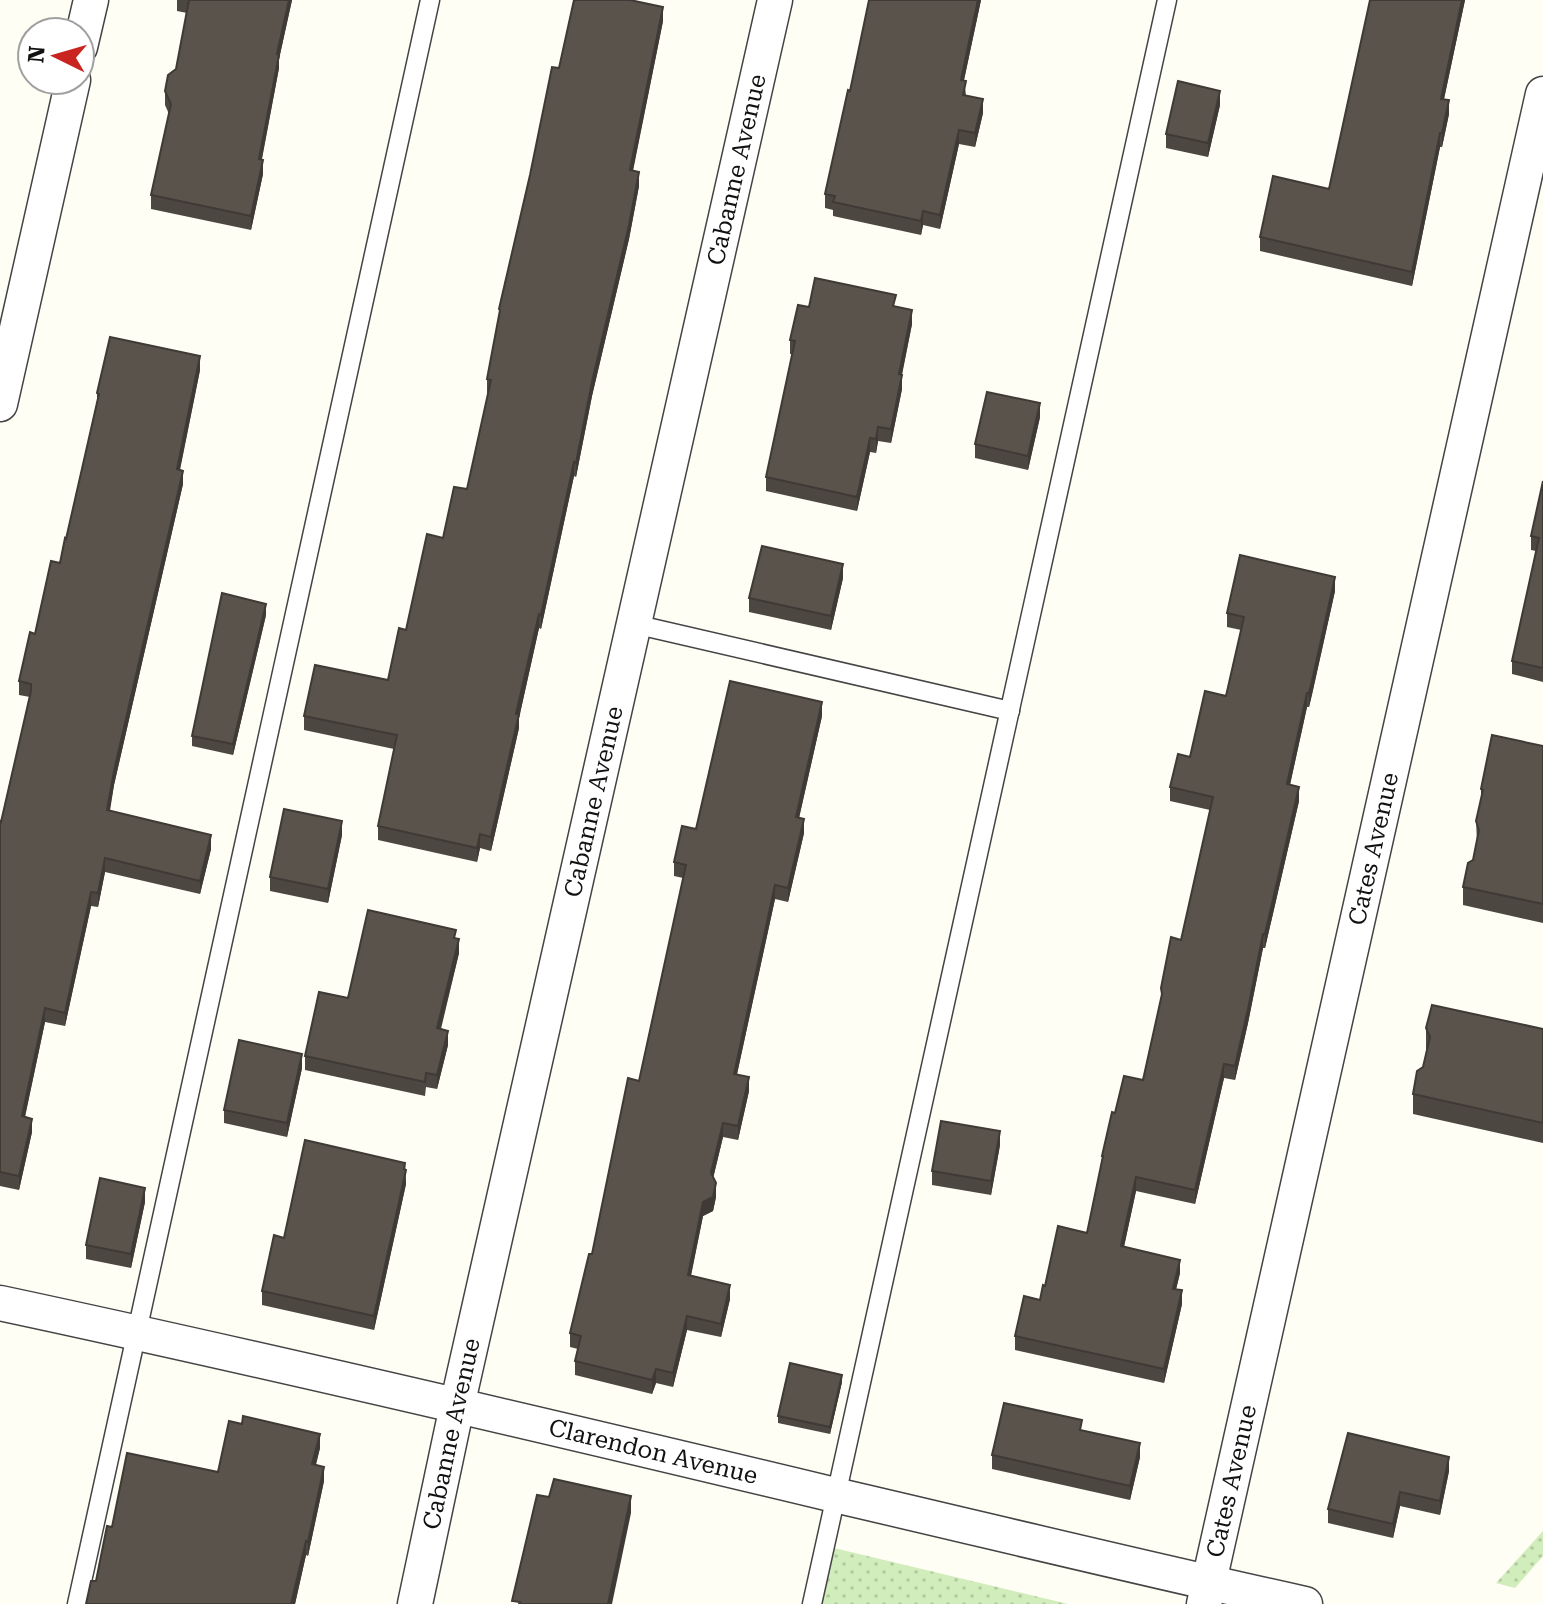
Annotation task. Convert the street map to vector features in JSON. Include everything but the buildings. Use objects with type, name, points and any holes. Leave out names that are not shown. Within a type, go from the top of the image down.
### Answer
[{"type":"street","name":"Cabanne Avenue","points":[[415,1604],[775,0]]},
{"type":"street","name":"Cates Avenue","points":[[1206,1594],[1543,94]]},
{"type":"street","points":[[0,404],[69,96]]},
{"type":"street","name":"Clarendon Avenue","points":[[0,1303],[137,1332],[836,1495],[1206,1594],[1305,1604]]},
{"type":"lane","points":[[77,1604],[430,0]]},
{"type":"lane","points":[[812,1604],[1167,0]]},
{"type":"lane","points":[[634,624],[1010,711]]},
{"type":"green space","points":[[1543,1531],[1543,1556],[1515,1588],[1496,1583]]},
{"type":"green space","points":[[834,1548],[1068,1604],[822,1604]]}]
